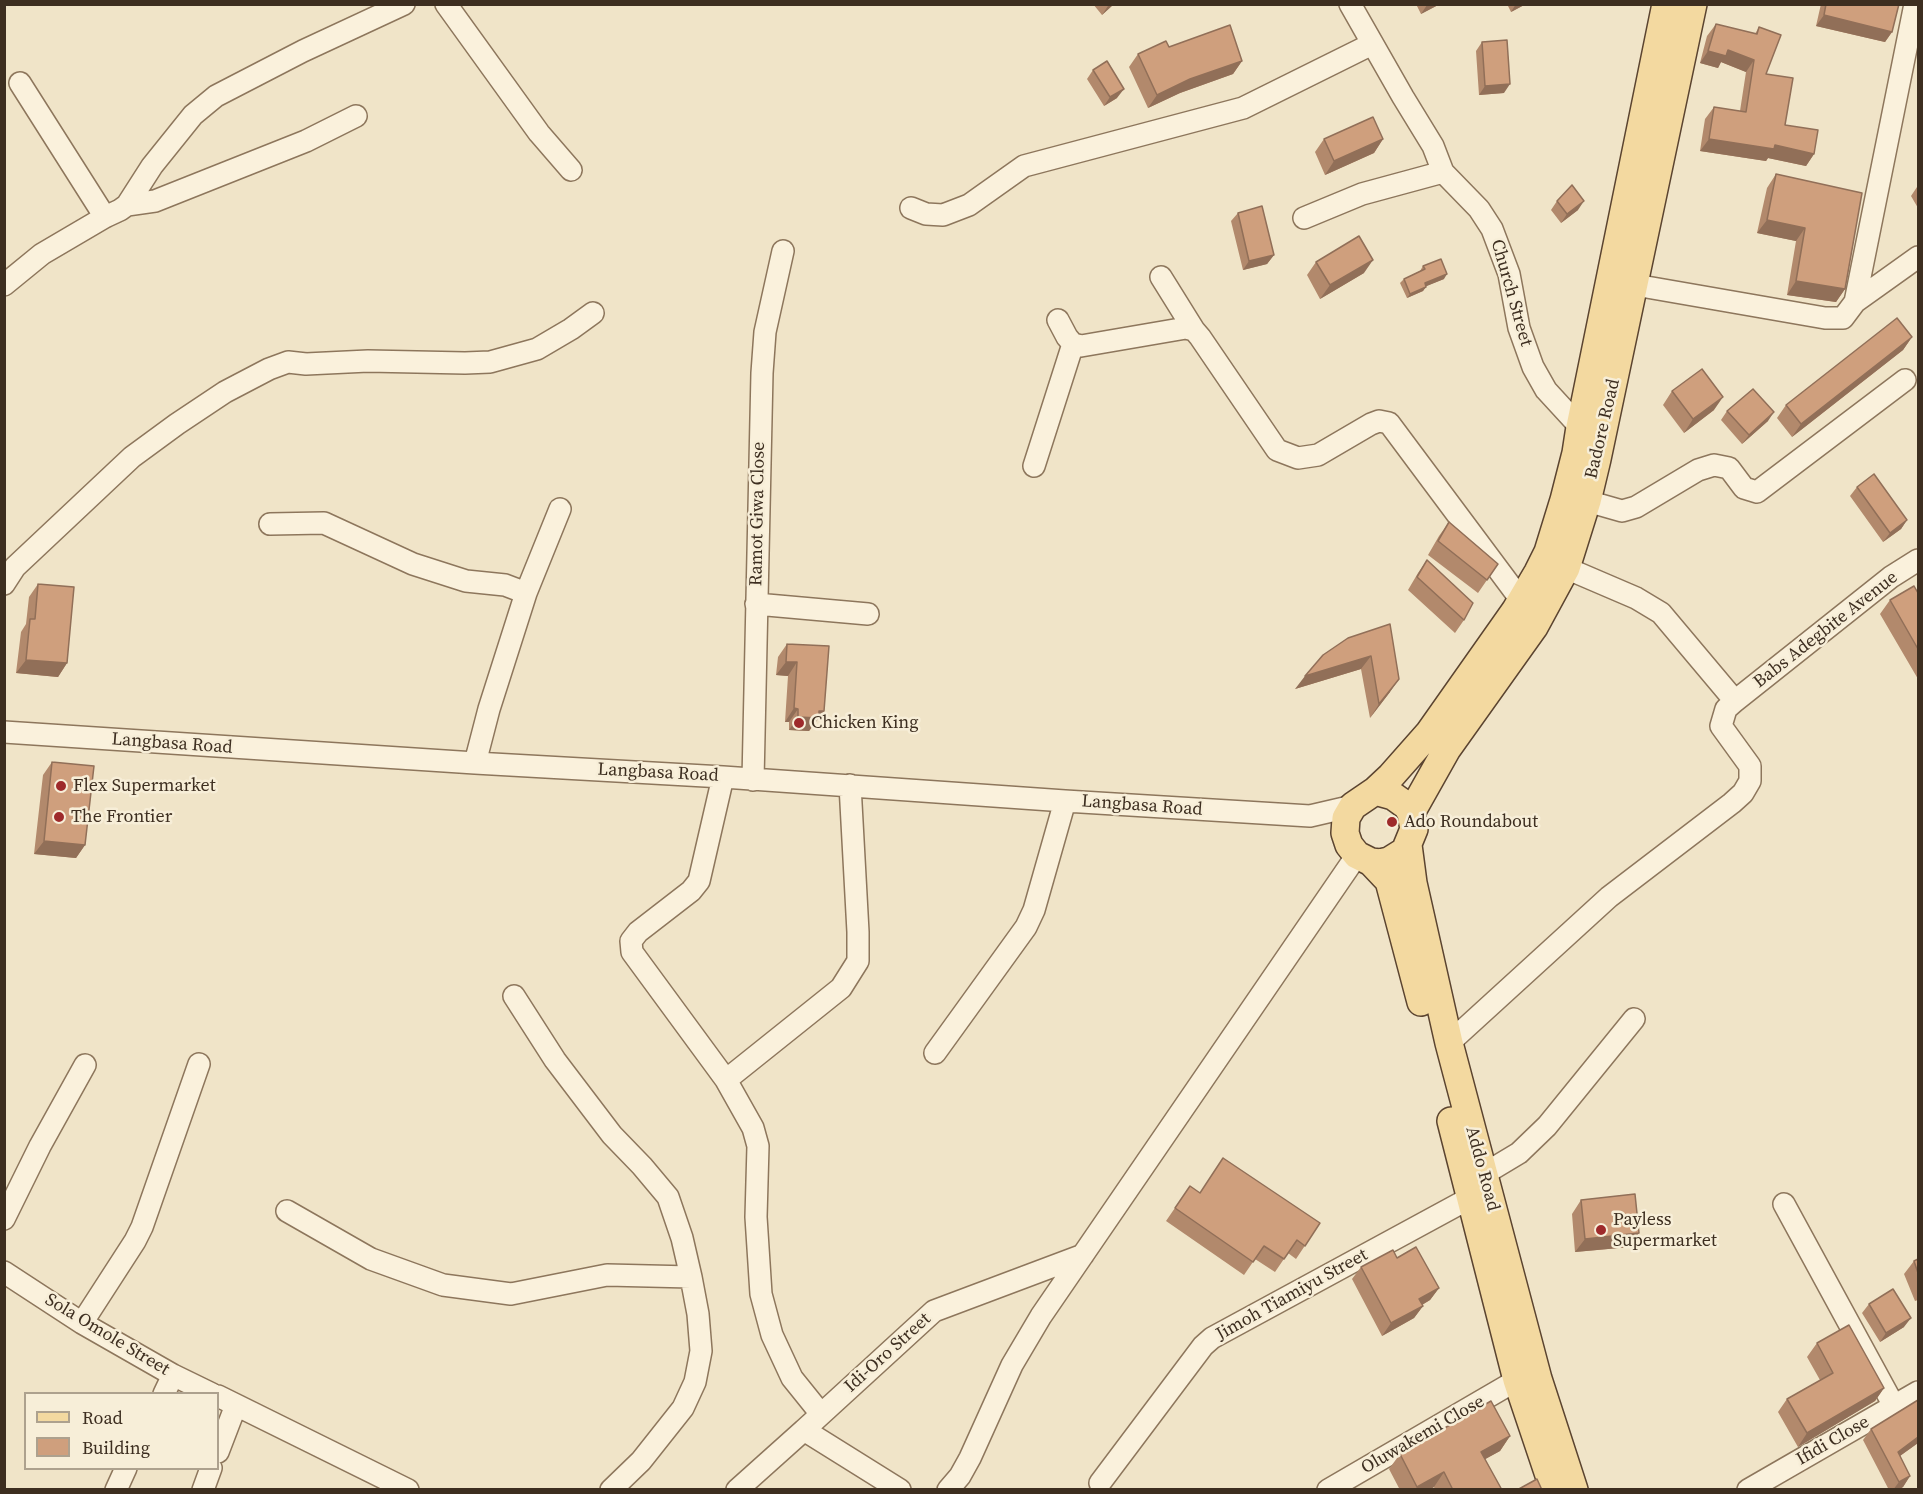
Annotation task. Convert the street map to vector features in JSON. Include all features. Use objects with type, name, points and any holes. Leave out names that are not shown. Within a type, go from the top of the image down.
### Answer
[{"type":"main road","name":"Badore Road","points":[[1375,790],[1391,776],[1429,733],[1521,600],[1548,552],[1576,453],[1665,4]]},
{"type":"main road","name":"Badore Road","points":[[1411,813],[1447,749],[1534,627],[1566,568],[1587,501],[1635,285],[1693,4]]},
{"type":"main road","points":[[1375,790],[1401,800],[1411,813],[1414,829],[1408,845],[1405,851],[1389,861],[1358,850],[1346,818],[1353,806],[1375,790]]},
{"type":"main road","name":"Addo Road","points":[[1408,845],[1413,883],[1449,1043],[1538,1379],[1574,1490]]},
{"type":"main road","name":"Addo Road","points":[[1358,850],[1389,881],[1517,1380],[1554,1490]]},
{"type":"street","points":[[4,285],[42,254],[127,205],[152,166],[193,114],[216,96],[303,51],[404,4]]},
{"type":"street","points":[[446,4],[539,133],[571,170]]},
{"type":"street","name":"Church Street","points":[[1350,4],[1433,146],[1443,172],[1479,209],[1492,229],[1509,274],[1519,328],[1533,367],[1546,390],[1580,427]]},
{"type":"street","points":[[1855,302],[1915,4]]},
{"type":"street","points":[[910,208],[926,214],[943,215],[969,205],[1024,166],[1243,108],[1372,44]]},
{"type":"street","points":[[20,83],[105,217]]},
{"type":"street","points":[[127,205],[155,201],[306,141],[356,116]]},
{"type":"street","points":[[1304,218],[1362,194],[1443,172]]},
{"type":"street","name":"Ramot Giwa Close","points":[[753,780],[762,373],[765,332],[783,251]]},
{"type":"street","points":[[1635,285],[1825,318],[1843,318],[1855,302],[1918,257]]},
{"type":"street","points":[[1161,278],[1277,450],[1298,458],[1318,455],[1371,424],[1379,421],[1389,423],[1521,600]]},
{"type":"street","points":[[4,584],[15,567],[132,457],[225,392],[268,369],[288,362],[490,362],[537,349],[593,313]]},
{"type":"street","points":[[1058,320],[1073,344],[1082,346],[1186,328],[1194,330]]},
{"type":"street","points":[[1034,466],[1073,344]]},
{"type":"street","points":[[1587,501],[1622,511],[1636,507],[1698,470],[1714,465],[1729,468],[1744,488],[1757,492],[1905,380]]},
{"type":"street","points":[[475,763],[489,708],[526,593],[560,509]]},
{"type":"street","points":[[270,524],[324,523],[413,564],[466,581],[505,585],[526,593]]},
{"type":"street","name":"Babs Adegbite Avenue","points":[[1735,701],[1891,577],[1918,560]]},
{"type":"street","points":[[1449,1043],[1609,897],[1732,803],[1743,793],[1750,781],[1750,766],[1721,726],[1726,709],[1735,701],[1660,612],[1636,598],[1566,568]]},
{"type":"street","points":[[756,604],[868,614]]},
{"type":"street","name":"Langbasa Road","points":[[4,732],[1310,816]]},
{"type":"street","points":[[723,777],[699,881],[691,891],[638,932],[632,941],[632,952],[726,1080],[753,1128],[758,1146],[756,1217],[761,1294],[772,1335],[792,1378],[821,1414]]},
{"type":"street","points":[[726,1080],[841,988],[858,961],[849,785]]},
{"type":"street","points":[[935,1053],[1026,927],[1034,910],[1065,801]]},
{"type":"street","points":[[1310,816],[1353,806]]},
{"type":"street","points":[[948,1490],[960,1476],[970,1458],[1012,1365],[1041,1316],[1358,850],[1310,816]]},
{"type":"street","points":[[514,996],[555,1060],[597,1116],[668,1197],[682,1238],[691,1277],[698,1314],[701,1351],[695,1382],[683,1408],[642,1461],[611,1490]]},
{"type":"street","points":[[1484,1174],[1520,1154],[1547,1126],[1634,1019]]},
{"type":"street","points":[[82,1323],[142,1227],[200,1064]]},
{"type":"street","points":[[4,1219],[40,1146],[85,1065]]},
{"type":"street","name":"Jimoh Tiamiyu Street","points":[[1100,1483],[1203,1346],[1212,1338],[1470,1198]]},
{"type":"street","points":[[1784,1204],[1894,1406]]},
{"type":"street","points":[[287,1211],[371,1259],[443,1284],[511,1294],[607,1275],[691,1277]]},
{"type":"street","name":"Idi-Oro Street","points":[[804,1430],[934,1311],[1083,1255]]},
{"type":"street","name":"Sola Omole Street","points":[[4,1272],[169,1384],[203,1392]]},
{"type":"street","name":"Oluwakemi Close","points":[[1328,1490],[1517,1380]]},
{"type":"street","name":"Ifidi Close","points":[[1748,1490],[1918,1392]]},
{"type":"street","points":[[219,1446],[227,1401],[408,1490]]},
{"type":"street","points":[[737,1490],[804,1430],[900,1490]]},
{"type":"street","points":[[116,1490],[125,1470]]},
{"type":"street","points":[[202,1490],[210,1470]]},
{"type":"building","points":[[1826,4],[1899,4],[1892,32],[1824,15]]},
{"type":"building","points":[[1716,24],[1757,34],[1759,27],[1781,35],[1766,74],[1793,78],[1785,125],[1818,130],[1814,154],[1775,145],[1774,149],[1709,139],[1714,107],[1746,112],[1754,60],[1728,50],[1726,56],[1708,51]]},
{"type":"building","points":[[1230,25],[1242,61],[1190,79],[1157,95],[1138,54],[1166,41],[1169,47]]},
{"type":"building","points":[[1507,40],[1510,84],[1485,86],[1482,42]]},
{"type":"building","points":[[1107,61],[1124,89],[1110,97],[1093,70]]},
{"type":"building","points":[[1373,117],[1383,139],[1334,161],[1324,139]]},
{"type":"building","points":[[1776,174],[1862,193],[1845,289],[1796,281],[1805,228],[1767,220]]},
{"type":"building","points":[[1572,185],[1584,201],[1567,214],[1557,201]]},
{"type":"building","points":[[1262,206],[1274,255],[1249,261],[1238,213]]},
{"type":"building","points":[[1359,236],[1373,260],[1330,285],[1316,262]]},
{"type":"building","points":[[1441,259],[1447,274],[1425,283],[1426,287],[1410,294],[1404,279],[1425,269],[1423,266]]},
{"type":"building","points":[[1897,318],[1912,337],[1801,424],[1786,405]]},
{"type":"building","points":[[1702,369],[1723,397],[1693,419],[1672,391]]},
{"type":"building","points":[[1753,389],[1774,412],[1749,435],[1727,411]]},
{"type":"building","points":[[1874,474],[1907,520],[1890,533],[1857,487]]},
{"type":"building","points":[[1449,522],[1498,564],[1487,580],[1438,541]]},
{"type":"building","points":[[1427,560],[1473,603],[1464,620],[1417,577]]},
{"type":"building","points":[[38,584],[74,587],[67,663],[26,660],[30,619],[35,619]]},
{"type":"building","points":[[1914,586],[1918,593],[1918,649],[1890,600]]},
{"type":"building","points":[[1390,624],[1399,679],[1379,704],[1371,656],[1305,676],[1323,655],[1348,638]]},
{"type":"building","points":[[787,644],[829,646],[824,711],[819,711],[819,718],[798,717],[798,709],[794,708],[797,662],[786,662]]},
{"type":"building","name":"The Frontier","points":[[52,762],[94,766],[85,845],[44,841]]},
{"type":"building","points":[[1223,1158],[1320,1223],[1305,1246],[1297,1240],[1284,1259],[1264,1246],[1253,1262],[1175,1208],[1190,1186],[1200,1193]]},
{"type":"building","points":[[1635,1194],[1639,1233],[1585,1239],[1581,1200]]},
{"type":"building","points":[[1416,1247],[1439,1288],[1419,1299],[1423,1306],[1391,1323],[1361,1267],[1393,1250],[1397,1258]]},
{"type":"building","points":[[1918,1259],[1918,1273],[1914,1261]]},
{"type":"building","points":[[1893,1289],[1911,1318],[1886,1333],[1869,1304]]},
{"type":"building","points":[[1849,1325],[1884,1388],[1807,1433],[1787,1399],[1833,1373],[1817,1343]]},
{"type":"building","points":[[1918,1400],[1918,1437],[1898,1452],[1910,1476],[1899,1482],[1871,1429]]},
{"type":"building","points":[[1491,1401],[1510,1436],[1481,1452],[1502,1490],[1453,1490],[1444,1472],[1417,1487],[1400,1454]]},
{"type":"building","points":[[1537,1479],[1542,1490],[1517,1490]]},
{"type":"place","name":"Chicken King","points":[[799,723]]},
{"type":"place","name":"Flex Supermarket","points":[[61,786]]},
{"type":"place","name":"The Frontier","points":[[59,817]]},
{"type":"place","name":"Ado Roundabout","points":[[1392,822]]},
{"type":"place","name":"Payless Supermarket","points":[[1601,1230]]}]
